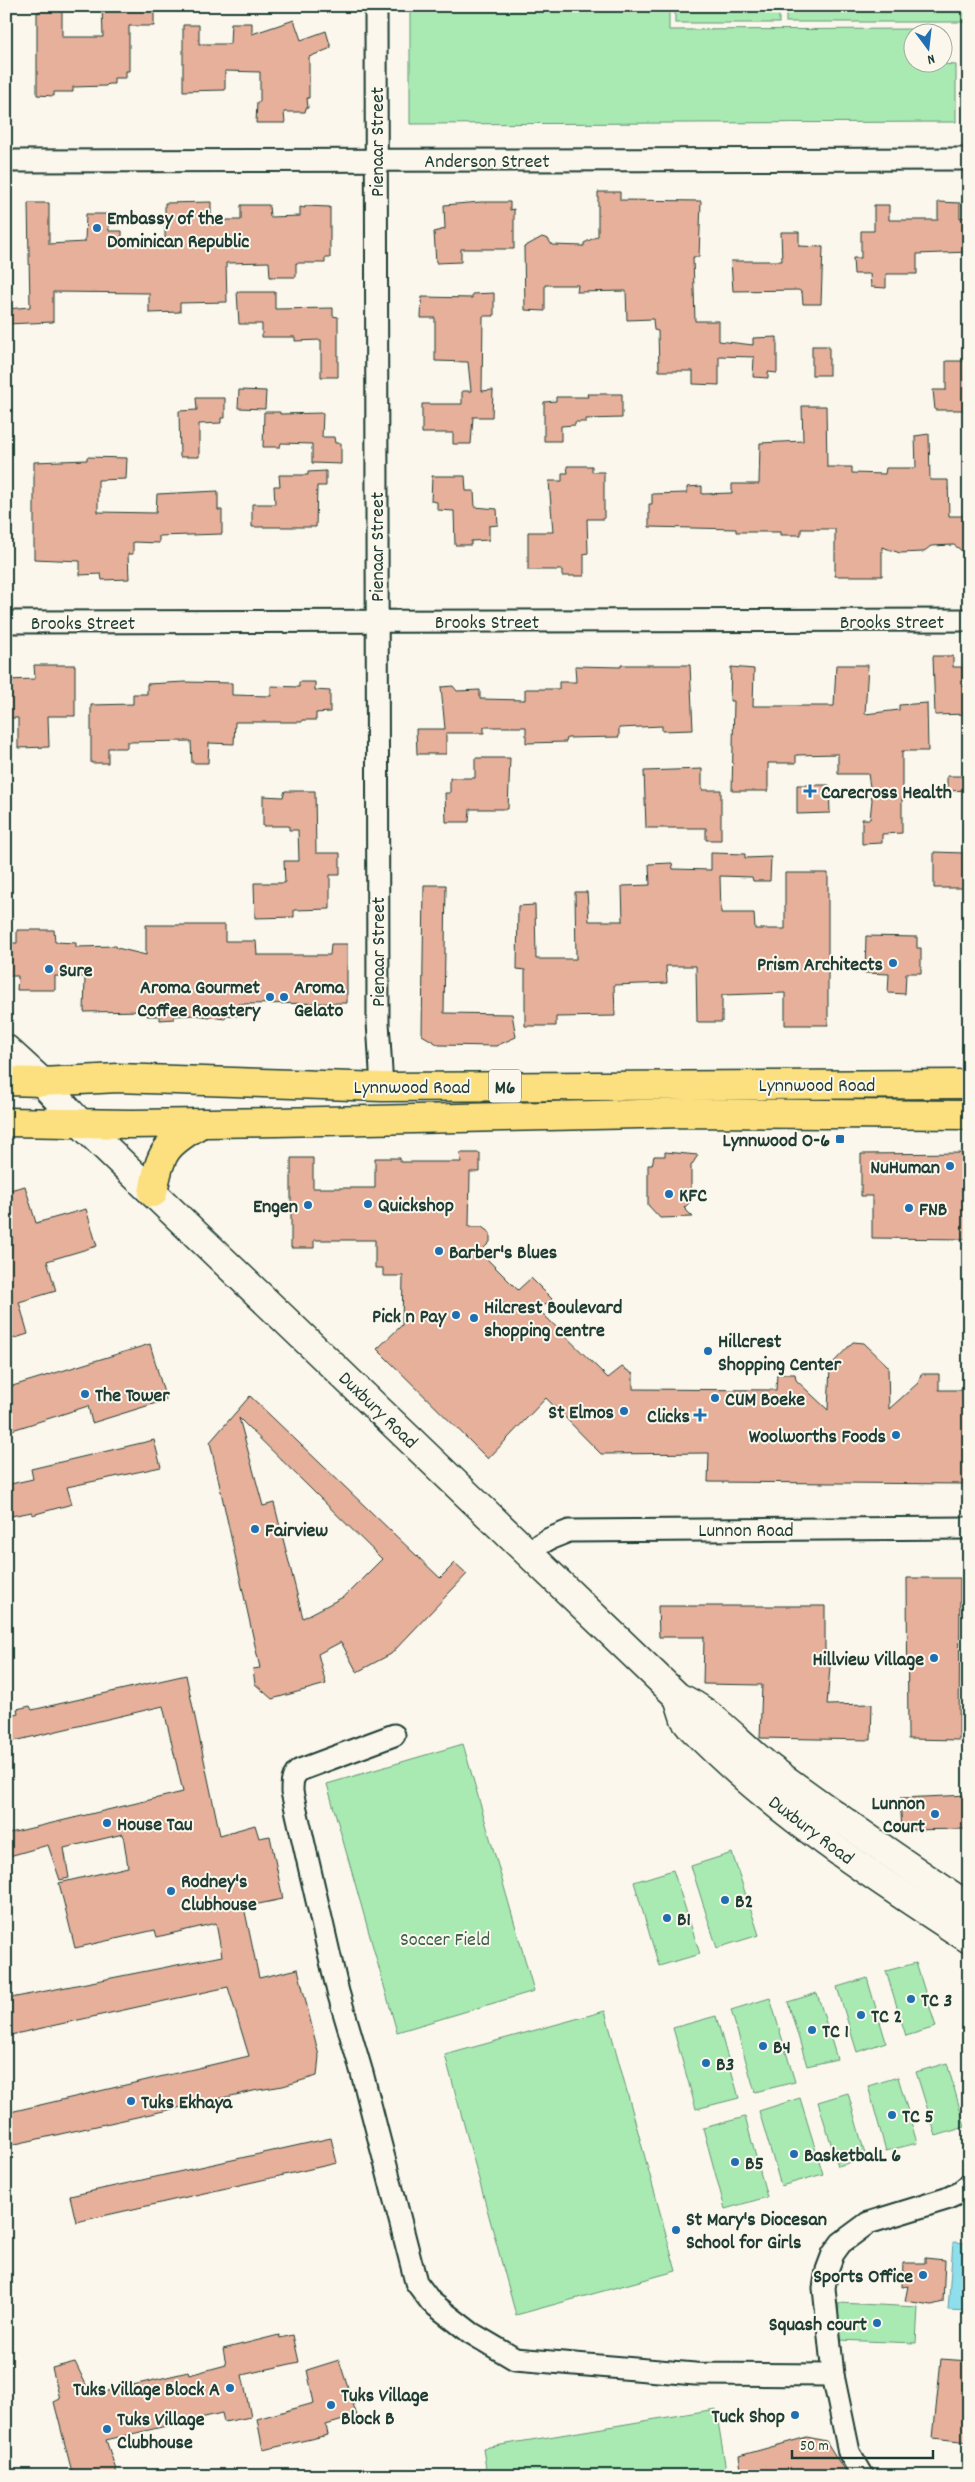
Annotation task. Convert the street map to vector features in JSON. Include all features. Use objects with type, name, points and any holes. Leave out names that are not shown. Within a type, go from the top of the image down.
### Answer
[{"type":"main road","name":"Duxbury Road","points":[[6,1049],[42,1082],[79,1122],[678,1697],[705,1711],[761,1761],[839,1819],[969,1907]]},
{"type":"main road","name":"Lynnwood Road","points":[[6,1081],[42,1082],[118,1078],[382,1087],[969,1084]]},
{"type":"main road","points":[[382,1087],[389,1103],[428,1109],[444,1118]]},
{"type":"main road","name":"Lynnwood Road","points":[[6,1122],[202,1123],[687,1113],[969,1115]]},
{"type":"main road","points":[[153,1193],[156,1171],[166,1151],[174,1140],[202,1123]]},
{"type":"main road","name":"Duxbury Road","points":[[678,1697],[685,1720],[747,1780],[826,1842],[969,1939]]},
{"type":"street","name":"Pienaar Street","points":[[376,6],[378,1022],[382,1087]]},
{"type":"street","name":"Anderson Street","points":[[6,161],[969,159]]},
{"type":"street","name":"Brooks Street","points":[[6,622],[969,620]]},
{"type":"street","name":"Lunnon Road","points":[[528,1552],[549,1539],[569,1531],[969,1528]]},
{"type":"street","points":[[394,1735],[300,1770],[295,1774],[292,1781],[292,1792],[338,1992],[362,2073],[416,2282],[431,2302],[470,2333],[515,2359],[695,2374],[833,2375]]},
{"type":"street","points":[[863,2476],[849,2452],[833,2375],[824,2288],[833,2254],[841,2243],[868,2223],[946,2199],[958,2194],[969,2185]]},
{"type":"green space","points":[[410,6],[669,6],[669,30],[902,29],[902,72],[952,72],[952,65],[956,65],[956,122],[410,124]]},
{"type":"green space","points":[[675,6],[779,6],[779,23],[675,23]]},
{"type":"green space","points":[[786,6],[969,6],[969,22],[786,22]]},
{"type":"green space","name":"Soccer Field","points":[[463,1744],[534,1991],[397,2032],[327,1784]]},
{"type":"green space","name":"B2","points":[[732,1853],[759,1935],[717,1948],[691,1866]]},
{"type":"green space","name":"B1","points":[[673,1870],[700,1954],[659,1966],[634,1882]]},
{"type":"green space","name":"TC 3","points":[[916,1963],[936,2027],[906,2036],[886,1971]]},
{"type":"green space","name":"TC 2","points":[[867,1978],[886,2042],[857,2052],[837,1987]]},
{"type":"green space","name":"TC 1","points":[[817,1993],[837,2059],[807,2066],[788,2002]]},
{"type":"green space","name":"B4","points":[[770,1998],[795,2082],[755,2092],[731,2010]]},
{"type":"green space","points":[[605,2011],[676,2271],[516,2315],[445,2055]]},
{"type":"green space","name":"B3","points":[[716,2016],[739,2098],[696,2109],[673,2028]]},
{"type":"green space","points":[[947,2063],[965,2127],[936,2136],[916,2072]]},
{"type":"green space","name":"TC 5","points":[[898,2077],[917,2143],[886,2151],[868,2086]]},
{"type":"green space","points":[[848,2093],[866,2158],[838,2166],[818,2102]]},
{"type":"green space","name":"BasketbalL 6","points":[[800,2098],[823,2174],[781,2186],[759,2111]]},
{"type":"green space","name":"B5","points":[[745,2117],[767,2197],[725,2209],[703,2128]]},
{"type":"green space","name":"Squash court","points":[[839,2303],[918,2307],[916,2343],[837,2340]]},
{"type":"green space","points":[[716,2409],[727,2476],[487,2476],[483,2448]]},
{"type":"water","points":[[953,2242],[969,2243],[969,2311],[948,2310]]},
{"type":"building","points":[[39,6],[59,6],[59,11],[62,12],[62,37],[103,37],[102,6],[154,6],[154,26],[129,26],[129,71],[126,71],[126,78],[114,78],[114,84],[106,86],[73,87],[73,92],[54,92],[54,96],[37,95],[37,12],[40,12]]},
{"type":"building","points":[[294,20],[301,40],[326,31],[331,48],[309,57],[309,98],[307,98],[308,108],[306,108],[305,112],[284,112],[285,123],[256,123],[257,102],[260,102],[260,72],[225,71],[225,90],[183,91],[183,25],[199,25],[199,44],[230,44],[231,23],[252,23],[252,34]]},
{"type":"building","points":[[598,192],[620,192],[620,200],[701,201],[699,257],[693,257],[695,321],[719,321],[719,341],[753,345],[753,338],[777,337],[777,373],[768,372],[768,378],[753,377],[754,357],[719,356],[719,385],[693,384],[693,371],[659,371],[658,331],[654,330],[653,319],[627,320],[626,291],[577,292],[578,285],[545,285],[545,311],[525,310],[524,247],[542,237],[548,239],[552,245],[584,246],[584,243],[598,236]]},
{"type":"building","points":[[211,202],[211,220],[241,220],[241,205],[269,205],[270,217],[300,216],[300,207],[305,208],[305,206],[330,207],[330,258],[325,258],[325,263],[296,263],[296,277],[270,277],[269,262],[226,263],[227,302],[180,303],[180,312],[149,313],[149,293],[53,292],[53,322],[6,324],[6,309],[30,307],[28,203],[49,203],[49,244],[85,242],[86,214],[108,214],[109,231],[122,231],[122,244],[165,244],[165,203]]},
{"type":"building","points":[[510,202],[510,210],[514,209],[514,249],[461,249],[461,262],[436,263],[434,232],[445,229],[444,205]]},
{"type":"building","points":[[938,202],[960,203],[960,218],[969,217],[969,252],[917,254],[917,274],[886,274],[886,288],[871,287],[870,274],[854,274],[853,258],[861,258],[861,231],[874,231],[874,205],[889,205],[889,220],[938,220]]},
{"type":"building","points":[[781,232],[799,232],[799,246],[823,247],[821,304],[803,304],[802,292],[798,290],[733,291],[731,261],[782,261]]},
{"type":"building","points":[[237,292],[275,292],[275,309],[333,308],[333,316],[338,317],[338,377],[321,377],[321,340],[295,341],[295,337],[262,337],[262,324],[239,324]]},
{"type":"building","points":[[494,293],[494,316],[483,316],[482,391],[493,390],[492,417],[473,417],[471,444],[453,444],[453,433],[422,433],[422,404],[462,404],[462,391],[471,391],[468,362],[435,361],[435,318],[421,318],[422,297],[472,298],[472,294]]},
{"type":"building","points":[[812,346],[829,346],[829,375],[812,375]]},
{"type":"building","points":[[946,361],[966,361],[967,410],[935,410],[933,390],[946,390]]},
{"type":"building","points":[[239,390],[266,391],[265,409],[238,408]]},
{"type":"building","points":[[587,394],[622,394],[622,418],[586,419],[586,422],[575,422],[575,425],[561,426],[561,441],[544,441],[544,402],[556,401],[556,397],[588,397]]},
{"type":"building","points":[[196,398],[225,398],[225,418],[221,418],[221,423],[199,424],[199,457],[180,457],[179,411],[197,410]]},
{"type":"building","points":[[802,406],[826,406],[827,467],[852,467],[852,473],[885,474],[886,468],[916,468],[915,436],[929,434],[930,480],[948,480],[949,516],[969,516],[969,556],[954,545],[931,546],[923,552],[900,553],[882,547],[882,576],[835,576],[835,529],[801,529],[801,535],[780,535],[780,532],[736,532],[736,529],[649,527],[649,504],[652,504],[652,494],[687,493],[687,487],[702,486],[702,494],[732,493],[732,484],[759,484],[760,443],[803,441]]},
{"type":"building","points":[[264,412],[280,412],[280,414],[323,413],[322,437],[334,437],[335,443],[341,443],[341,464],[312,463],[312,444],[281,443],[280,447],[263,447]]},
{"type":"building","points":[[87,457],[127,458],[126,479],[98,480],[98,512],[156,513],[157,494],[218,491],[218,510],[222,510],[222,534],[159,536],[159,543],[133,542],[133,554],[128,554],[129,579],[102,580],[101,574],[80,575],[80,561],[34,559],[34,462],[87,460]]},
{"type":"building","points":[[567,466],[592,466],[592,472],[604,472],[604,519],[587,519],[588,553],[584,554],[584,576],[562,576],[562,570],[528,570],[528,532],[553,532],[549,481],[562,481],[562,473],[568,473]]},
{"type":"building","points":[[326,471],[326,486],[317,486],[316,527],[252,527],[252,504],[275,504],[274,486],[280,486],[279,475],[308,475],[308,472]]},
{"type":"building","points":[[432,476],[465,476],[466,491],[474,491],[475,507],[497,509],[498,525],[489,526],[489,540],[471,541],[471,545],[455,545],[454,511],[437,510],[437,502],[431,501]]},
{"type":"building","points":[[933,656],[953,656],[953,667],[962,667],[962,686],[968,686],[969,714],[935,715]]},
{"type":"building","points":[[34,665],[75,665],[75,716],[48,716],[49,747],[18,748],[18,718],[6,718],[6,680],[35,679]]},
{"type":"building","points":[[621,665],[690,665],[693,730],[662,731],[662,726],[619,728],[619,737],[567,738],[566,742],[526,743],[526,727],[484,727],[484,733],[446,733],[446,754],[417,754],[416,729],[445,729],[441,687],[453,686],[457,691],[480,690],[480,699],[525,700],[525,689],[559,689],[559,682],[576,682],[575,666],[621,667]]},
{"type":"building","points":[[836,665],[868,665],[865,714],[899,710],[899,705],[927,703],[928,751],[902,751],[902,833],[882,834],[882,843],[862,844],[862,819],[870,819],[872,800],[868,774],[838,774],[838,754],[796,755],[796,763],[768,763],[768,791],[732,791],[734,701],[730,701],[731,667],[754,669],[753,706],[834,706]]},
{"type":"building","points":[[185,682],[232,683],[232,695],[271,696],[271,686],[299,687],[299,682],[315,682],[315,690],[330,691],[330,712],[316,713],[316,720],[302,720],[302,722],[235,722],[234,744],[209,743],[208,763],[192,763],[191,741],[127,742],[127,748],[108,748],[108,763],[91,763],[91,705],[133,704],[133,694],[147,694],[147,684]]},
{"type":"building","points":[[475,758],[510,758],[508,809],[470,809],[469,822],[446,822],[445,793],[450,793],[450,778],[475,778]]},
{"type":"building","points":[[702,769],[702,790],[721,790],[721,840],[706,840],[706,828],[646,828],[644,771]]},
{"type":"building","points":[[947,776],[969,776],[969,790],[947,791]]},
{"type":"building","points":[[797,785],[829,785],[830,813],[797,814]]},
{"type":"building","points":[[285,791],[315,791],[316,853],[340,853],[340,875],[330,875],[330,909],[294,910],[294,917],[255,918],[254,883],[285,883],[284,861],[299,861],[298,830],[289,830],[289,826],[263,826],[263,796],[283,797]]},
{"type":"building","points":[[934,852],[964,853],[963,888],[934,888]]},
{"type":"building","points":[[711,853],[745,854],[745,858],[771,857],[770,881],[753,881],[752,877],[720,876],[721,913],[754,913],[755,929],[785,929],[785,873],[828,873],[828,1025],[785,1025],[785,993],[722,995],[722,1022],[697,1022],[696,966],[666,966],[667,983],[614,985],[615,1016],[556,1017],[556,1026],[525,1026],[525,970],[517,969],[518,906],[535,905],[536,959],[576,959],[575,892],[587,892],[589,921],[623,921],[622,886],[650,885],[649,864],[672,863],[673,869],[711,870]]},
{"type":"building","points":[[424,885],[446,885],[444,1013],[512,1014],[516,1037],[496,1046],[439,1045],[422,1035]]},
{"type":"building","points":[[146,925],[225,925],[225,941],[256,941],[257,955],[330,955],[331,944],[347,944],[347,1003],[238,1004],[238,1016],[226,1015],[225,1019],[195,1015],[174,1016],[174,1019],[160,1020],[160,1016],[147,1016],[147,1011],[84,1012],[85,977],[55,976],[55,990],[17,990],[18,976],[6,976],[6,943],[17,943],[17,930],[54,930],[55,942],[76,943],[76,947],[116,946],[117,948],[146,955]]},
{"type":"building","name":"Prism Architects","points":[[866,936],[917,937],[917,948],[921,948],[921,973],[906,973],[905,994],[888,993],[889,974],[865,973]]},
{"type":"building","name":"KFC","points":[[665,1152],[698,1155],[691,1166],[691,1201],[684,1208],[693,1217],[660,1218],[648,1205],[648,1165],[652,1165],[654,1156],[665,1156]]},
{"type":"building","name":"Hilcrest Boulevard shopping centre","points":[[460,1153],[480,1153],[480,1172],[470,1172],[469,1227],[482,1227],[490,1233],[490,1242],[480,1252],[518,1290],[531,1278],[552,1299],[539,1310],[608,1378],[622,1367],[633,1374],[633,1389],[776,1390],[777,1374],[795,1374],[796,1380],[828,1410],[830,1366],[853,1342],[864,1343],[888,1366],[889,1409],[918,1383],[921,1374],[939,1374],[939,1390],[966,1390],[966,1484],[708,1482],[709,1453],[601,1454],[546,1398],[488,1459],[377,1349],[402,1325],[403,1276],[383,1276],[383,1268],[375,1268],[375,1240],[314,1240],[314,1248],[291,1248],[291,1158],[313,1158],[313,1188],[375,1188],[375,1158],[400,1158],[400,1162],[461,1162]]},
{"type":"building","points":[[966,1153],[968,1239],[872,1238],[872,1196],[861,1196],[861,1154]]},
{"type":"building","points":[[25,1186],[36,1223],[86,1209],[97,1246],[47,1261],[56,1291],[19,1302],[28,1334],[9,1340],[6,1331],[6,1191]]},
{"type":"building","name":"The Tower","points":[[150,1344],[166,1400],[92,1423],[88,1406],[6,1432],[6,1388]]},
{"type":"building","name":"Fairview","points":[[250,1396],[440,1578],[455,1563],[467,1574],[391,1654],[357,1672],[341,1642],[318,1654],[326,1684],[272,1699],[255,1684],[253,1669],[260,1668],[210,1442]],"holes":[[[239,1418],[382,1559],[345,1596],[303,1618],[274,1503],[263,1506]]]},
{"type":"building","name":"The Tower","points":[[154,1440],[161,1467],[67,1487],[72,1504],[32,1515],[32,1512],[6,1517],[6,1485],[33,1479],[31,1469]]},
{"type":"building","name":"Hillview Village","points":[[907,1578],[960,1578],[959,1740],[908,1739]]},
{"type":"building","points":[[658,1606],[825,1606],[825,1654],[831,1654],[827,1705],[872,1704],[871,1740],[760,1738],[762,1685],[703,1684],[704,1637],[659,1637]]},
{"type":"building","points":[[186,1675],[220,1835],[255,1825],[259,1838],[270,1836],[283,1899],[244,1907],[259,1978],[298,1969],[319,2056],[317,2076],[283,2086],[11,2145],[6,2131],[6,2113],[249,2056],[228,1987],[6,2036],[6,1999],[222,1956],[216,1923],[157,1937],[155,1930],[75,1948],[59,1883],[128,1867],[123,1834],[64,1848],[69,1878],[60,1880],[48,1845],[6,1857],[6,1834],[183,1792],[163,1706],[6,1743],[6,1716],[18,1713],[17,1709],[30,1706],[32,1710]]},
{"type":"building","name":"Lunnon Court","points":[[969,1795],[969,1829],[902,1830],[900,1798]]},
{"type":"building","points":[[331,2138],[337,2163],[76,2222],[70,2196]]},
{"type":"building","name":"Sports Office","points":[[925,2258],[945,2260],[943,2302],[932,2305],[905,2301],[908,2286],[902,2287],[903,2263],[925,2263]]},
{"type":"building","name":"Tuks Village Clubhouse","points":[[279,2335],[280,2338],[293,2335],[299,2362],[242,2375],[251,2417],[224,2422],[222,2413],[106,2440],[118,2476],[73,2476],[54,2402],[60,2399],[52,2368],[75,2362],[91,2395],[188,2372],[189,2375],[226,2365],[223,2349]]},
{"type":"building","points":[[941,2359],[969,2361],[969,2442],[933,2438]]},
{"type":"building","name":"Tuks Village Block B","points":[[339,2360],[357,2416],[326,2425],[328,2435],[263,2450],[257,2419],[314,2403],[307,2370]]},
{"type":"building","points":[[807,2437],[826,2441],[848,2476],[742,2476],[739,2456]]},
{"type":"place","name":"Embassy of the Dominican Republic","points":[[97,228]]},
{"type":"place","name":"Carecross Health","points":[[810,791]]},
{"type":"place","name":"Prism Architects","points":[[893,963]]},
{"type":"place","name":"Sure","points":[[49,969]]},
{"type":"place","name":"Aroma Gourmet Coffee Roastery","points":[[270,997]]},
{"type":"place","name":"Aroma Gelato","points":[[284,997]]},
{"type":"place","name":"Lynnwood O-6","points":[[840,1139]]},
{"type":"place","name":"NuHuman","points":[[950,1166]]},
{"type":"place","name":"KFC","points":[[669,1194]]},
{"type":"place","name":"Quickshop","points":[[368,1204]]},
{"type":"place","name":"Engen","points":[[308,1205]]},
{"type":"place","name":"FNB","points":[[909,1208]]},
{"type":"place","name":"Barber's Blues","points":[[439,1251]]},
{"type":"place","name":"Pick n Pay","points":[[456,1315]]},
{"type":"place","name":"Hilcrest Boulevard shopping centre","points":[[474,1318]]},
{"type":"place","name":"Hillcrest Shopping Center","points":[[708,1351]]},
{"type":"place","name":"The Tower","points":[[85,1394]]},
{"type":"place","name":"CUM Boeke","points":[[715,1398]]},
{"type":"place","name":"St Elmos","points":[[624,1411]]},
{"type":"place","name":"Clicks","points":[[700,1415]]},
{"type":"place","name":"Woolworths Foods","points":[[896,1435]]},
{"type":"place","name":"Fairview","points":[[255,1529]]},
{"type":"place","name":"Hillview Village","points":[[934,1658]]},
{"type":"place","name":"Lunnon Court","points":[[935,1814]]},
{"type":"place","name":"House Tau","points":[[107,1823]]},
{"type":"place","name":"Rodney's Clubhouse","points":[[171,1891]]},
{"type":"place","name":"B2","points":[[725,1900]]},
{"type":"place","name":"B1","points":[[667,1918]]},
{"type":"place","name":"TC 3","points":[[911,1999]]},
{"type":"place","name":"TC 2","points":[[861,2015]]},
{"type":"place","name":"TC 1","points":[[812,2030]]},
{"type":"place","name":"B4","points":[[763,2046]]},
{"type":"place","name":"B3","points":[[706,2063]]},
{"type":"place","name":"Tuks Ekhaya","points":[[131,2101]]},
{"type":"place","name":"TC 5","points":[[892,2115]]},
{"type":"place","name":"BasketbalL 6","points":[[794,2154]]},
{"type":"place","name":"B5","points":[[735,2162]]},
{"type":"place","name":"St Mary's Diocesan School for Girls","points":[[676,2230]]},
{"type":"place","name":"Sports Office","points":[[923,2275]]},
{"type":"place","name":"Squash court","points":[[877,2323]]},
{"type":"place","name":"Tuks Village Block A","points":[[230,2388]]},
{"type":"place","name":"Tuks Village Block B","points":[[331,2405]]},
{"type":"place","name":"Tuck Shop","points":[[795,2415]]},
{"type":"place","name":"Tuks Village Clubhouse","points":[[107,2429]]}]
